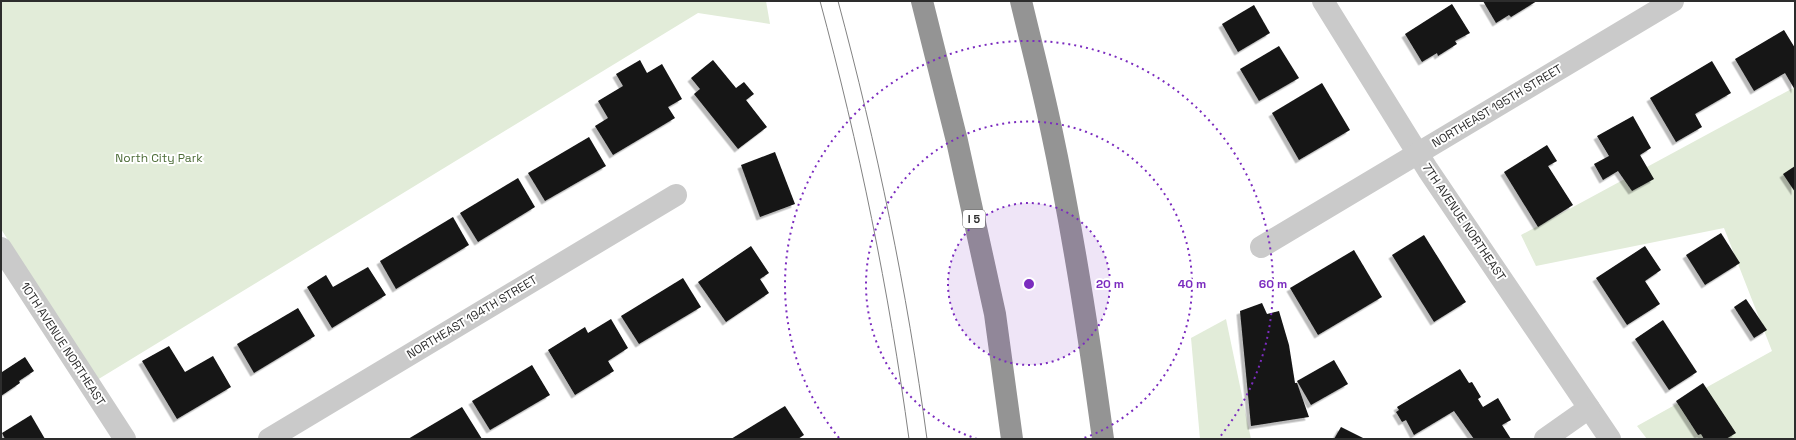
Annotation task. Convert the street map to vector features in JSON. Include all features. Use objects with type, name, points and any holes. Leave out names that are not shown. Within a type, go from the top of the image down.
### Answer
[{"type":"highway","name":"I 5","points":[[922,1],[957,141],[995,314],[1012,439]]},
{"type":"highway","points":[[1021,1],[1051,127],[1074,242],[1103,439]]},
{"type":"street","name":"7TH AVENUE NORTHEAST","points":[[1323,1],[1418,153],[1610,439]]},
{"type":"street","name":"NORTHEAST 195TH STREET","points":[[1261,247],[1672,1]]},
{"type":"street","name":"NORTHEAST 194TH STREET","points":[[269,439],[676,195]]},
{"type":"street","name":"10TH AVENUE NORTHEAST","points":[[1,248],[125,439]]},
{"type":"street","points":[[1545,439],[1589,408]]},
{"type":"green space","name":"North City Park","points":[[1,1],[766,1],[770,24],[698,13],[97,380],[1,229]]},
{"type":"green space","points":[[1795,87],[1795,439],[1647,439],[1637,426],[1772,351],[1724,228],[1536,266],[1521,235]]},
{"type":"green space","points":[[1226,319],[1251,439],[1200,439],[1191,338]]},
{"type":"building","points":[[1483,1],[1537,1],[1511,17],[1509,15],[1496,23]]},
{"type":"building","points":[[1452,4],[1470,33],[1455,41],[1457,44],[1438,56],[1437,53],[1422,62],[1405,34]]},
{"type":"building","points":[[1254,5],[1270,33],[1238,52],[1222,24]]},
{"type":"building","points":[[1784,30],[1795,48],[1795,90],[1785,73],[1754,91],[1735,59]]},
{"type":"building","points":[[1279,46],[1299,78],[1259,101],[1240,69]]},
{"type":"building","points":[[640,60],[647,73],[662,64],[682,99],[668,107],[675,118],[613,155],[595,126],[608,118],[598,101],[623,86],[616,74]]},
{"type":"building","points":[[713,60],[736,88],[744,82],[754,94],[746,100],[767,127],[738,149],[694,94],[700,89],[691,78]]},
{"type":"building","points":[[1712,61],[1731,93],[1695,114],[1702,127],[1676,142],[1650,98]]},
{"type":"building","points":[[1322,83],[1350,130],[1299,160],[1272,113]]},
{"type":"building","points":[[1633,116],[1651,148],[1640,155],[1654,179],[1632,191],[1618,171],[1603,180],[1594,164],[1609,156],[1597,136]]},
{"type":"building","points":[[589,137],[606,166],[545,201],[528,173]]},
{"type":"building","points":[[1547,145],[1557,161],[1548,166],[1573,205],[1538,227],[1504,172]]},
{"type":"building","points":[[775,152],[795,204],[760,217],[741,165]]},
{"type":"building","points":[[1795,166],[1795,192],[1783,174]]},
{"type":"building","points":[[518,178],[535,207],[478,242],[460,213]]},
{"type":"building","points":[[453,217],[469,245],[396,289],[380,261]]},
{"type":"building","points":[[1721,233],[1740,263],[1705,285],[1686,255]]},
{"type":"building","points":[[1424,235],[1466,302],[1434,322],[1392,255]]},
{"type":"building","points":[[751,246],[769,273],[760,279],[769,293],[726,322],[698,282]]},
{"type":"building","points":[[1645,246],[1661,270],[1645,281],[1660,304],[1627,325],[1596,278]]},
{"type":"building","points":[[1354,250],[1382,297],[1318,335],[1290,288]]},
{"type":"building","points":[[368,267],[386,295],[332,328],[307,287],[326,275],[333,287]]},
{"type":"building","points":[[683,278],[701,307],[639,344],[621,316]]},
{"type":"building","points":[[1746,299],[1767,330],[1754,338],[1734,307]]},
{"type":"building","points":[[1262,303],[1267,314],[1279,311],[1289,345],[1295,383],[1297,383],[1309,417],[1251,426],[1240,311]]},
{"type":"building","points":[[298,308],[315,336],[254,373],[237,344]]},
{"type":"building","points":[[611,319],[628,348],[608,361],[614,371],[575,395],[548,350],[585,327],[588,333]]},
{"type":"building","points":[[1663,320],[1697,372],[1669,390],[1635,339]]},
{"type":"building","points":[[169,346],[185,372],[213,356],[231,387],[177,419],[142,361]]},
{"type":"building","points":[[25,357],[34,371],[1,396],[1,371],[2,372]]},
{"type":"building","points":[[1334,360],[1348,384],[1311,405],[1297,381]]},
{"type":"building","points":[[532,365],[550,395],[490,430],[472,401]]},
{"type":"building","points":[[1460,369],[1469,383],[1472,382],[1481,397],[1478,399],[1483,407],[1498,398],[1511,420],[1502,425],[1511,439],[1474,439],[1454,411],[1414,435],[1406,420],[1402,422],[1396,412],[1399,410],[1397,407]]},
{"type":"building","points":[[1703,383],[1736,433],[1726,439],[1704,439],[1701,434],[1698,435],[1676,401]]},
{"type":"building","points":[[785,406],[804,435],[798,439],[731,439]]},
{"type":"building","points":[[462,407],[482,439],[408,439]]},
{"type":"building","points":[[31,415],[45,439],[5,439],[2,433]]},
{"type":"building","points":[[1341,427],[1365,439],[1334,439]]},
{"type":"tram line","points":[[820,1],[848,109],[872,218],[892,328],[909,439]]},
{"type":"tram line","points":[[838,1],[866,110],[890,218],[910,328],[927,439]]}]
